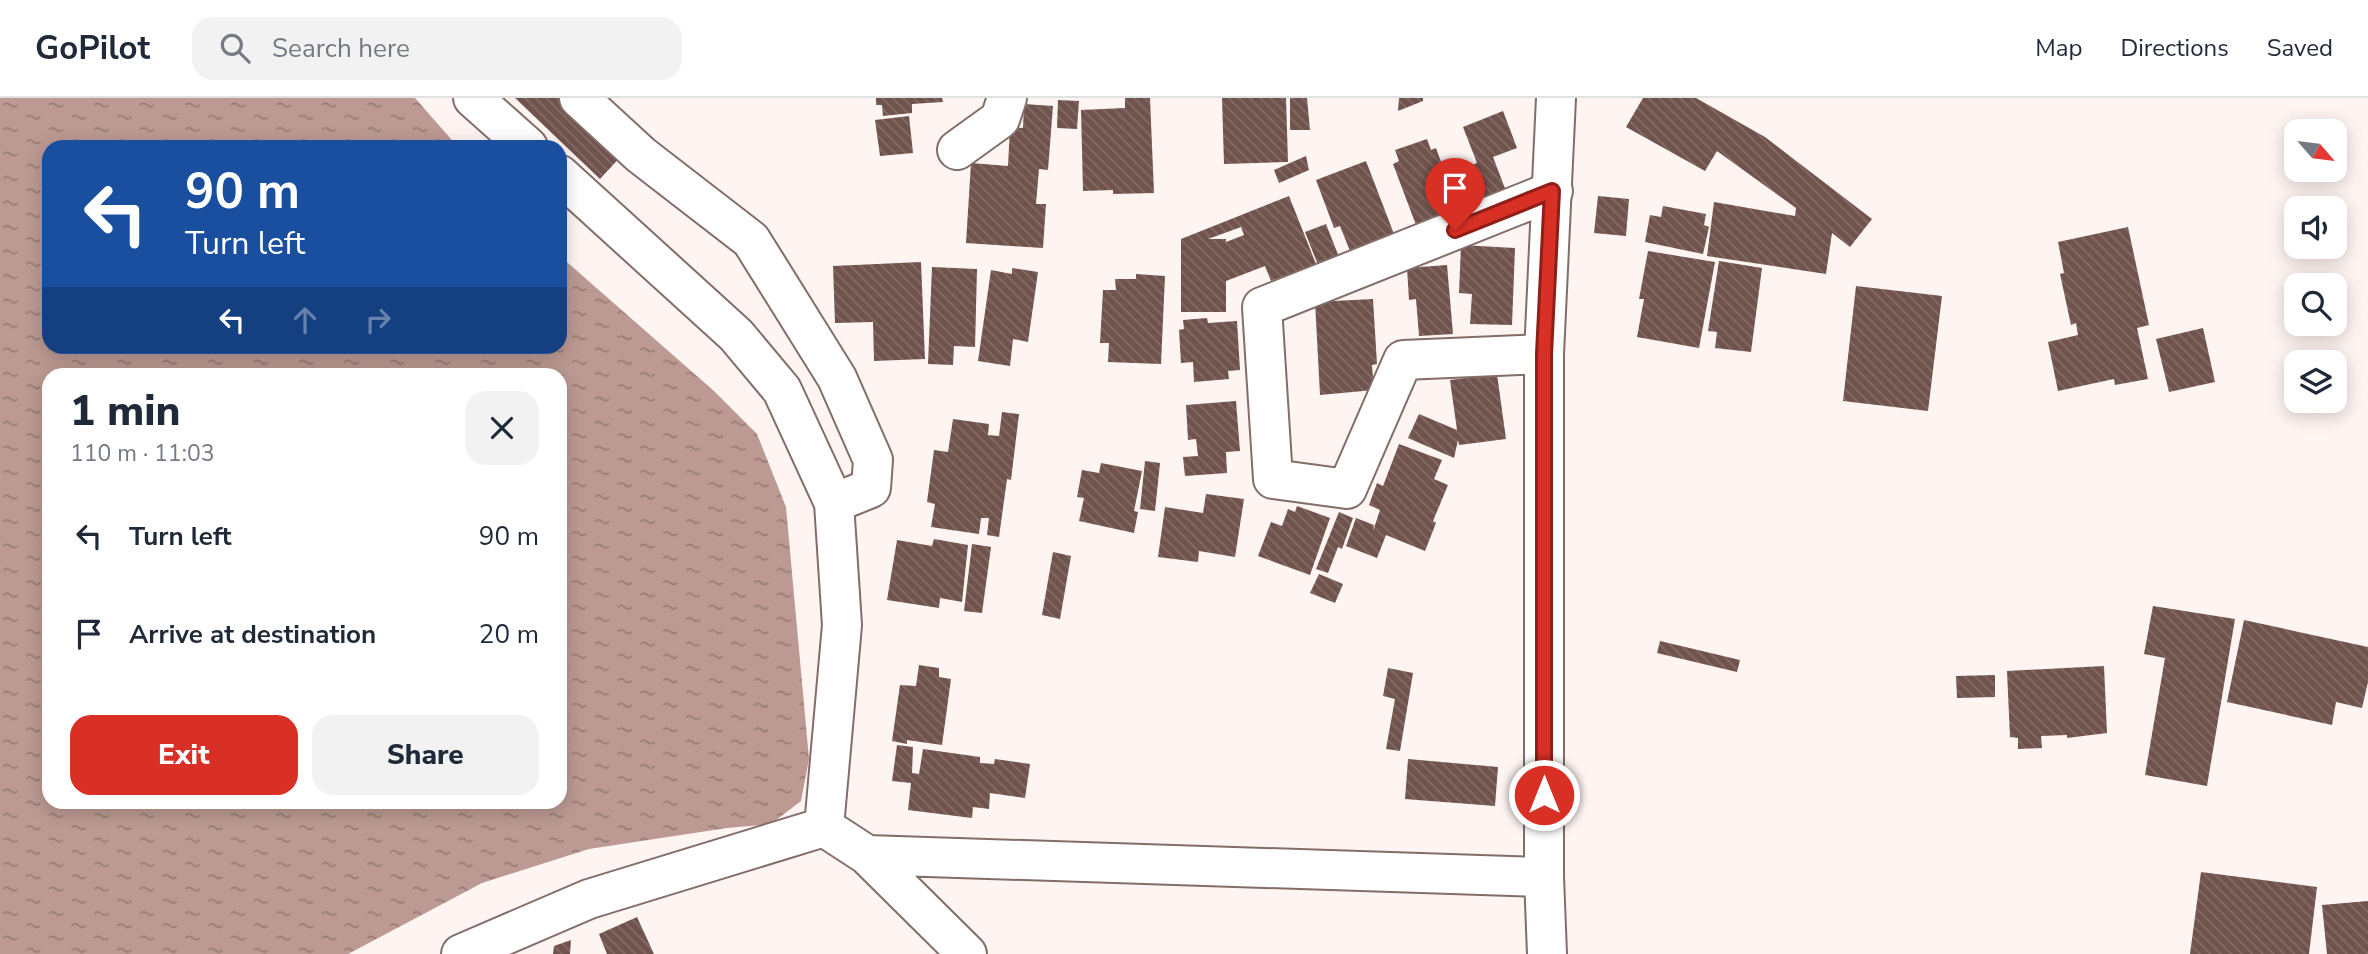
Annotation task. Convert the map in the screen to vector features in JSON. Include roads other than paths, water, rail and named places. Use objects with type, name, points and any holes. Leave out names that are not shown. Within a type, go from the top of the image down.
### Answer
[{"type":"street","points":[[473,98],[520,140]]},
{"type":"street","points":[[579,98],[641,155],[751,240],[837,378],[873,460],[871,488],[834,503]]},
{"type":"street","points":[[957,150],[1000,119],[1007,98]]},
{"type":"street","points":[[1547,954],[1544,877],[1544,354],[1556,98]]},
{"type":"street","points":[[567,181],[736,335],[782,390],[834,503],[842,625],[824,827]]},
{"type":"street","points":[[1544,354],[1403,360],[1347,489],[1273,479],[1262,307],[1552,191]]},
{"type":"street","points":[[824,827],[867,855],[967,954]]},
{"type":"street","points":[[461,954],[589,899],[824,827]]},
{"type":"street","points":[[867,855],[1544,877]]},
{"type":"water","points":[[0,98],[415,98],[452,140],[42,140],[42,354],[567,354],[567,262],[714,391],[757,434],[786,507],[809,759],[801,801],[771,824],[589,849],[482,883],[348,954],[0,954]]}]
